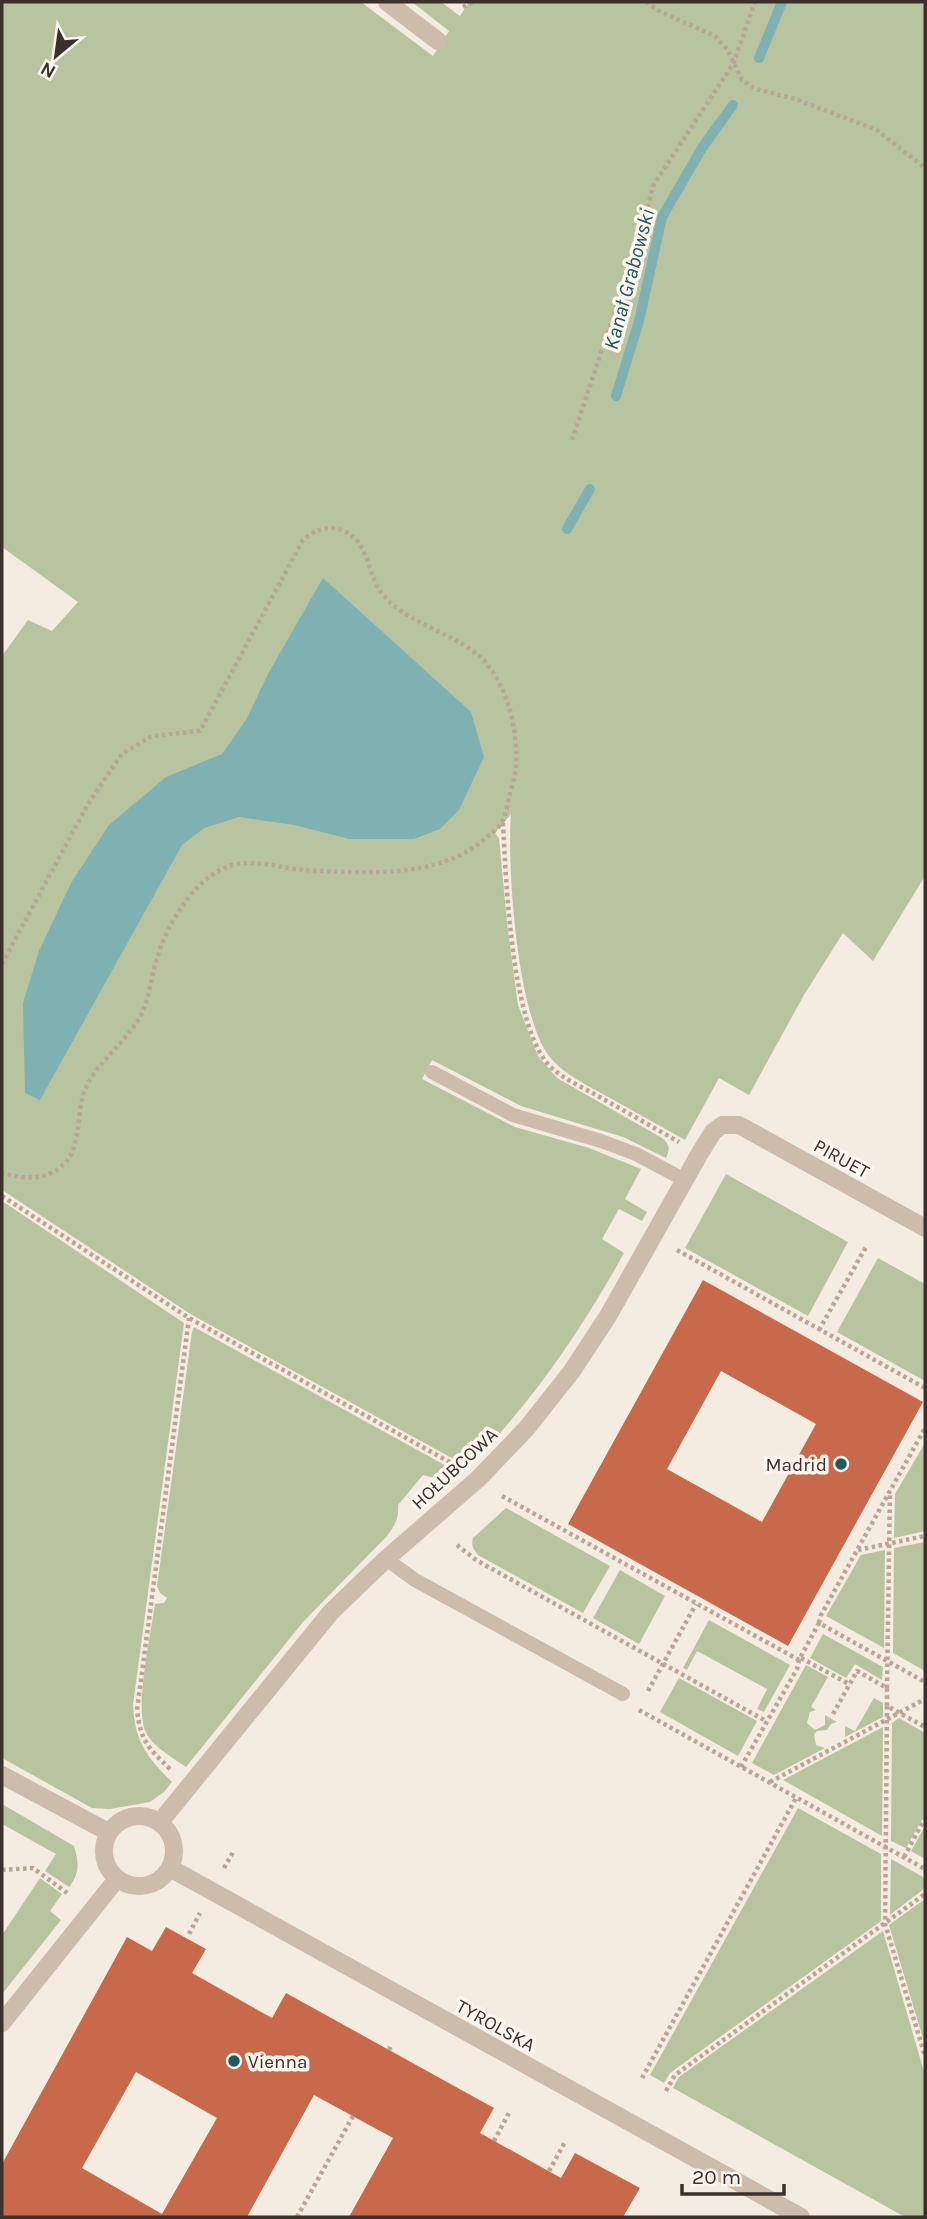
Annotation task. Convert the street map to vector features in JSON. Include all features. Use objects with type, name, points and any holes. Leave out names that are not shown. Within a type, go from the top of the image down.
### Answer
[{"type":"street","points":[[387,2],[438,40]]},
{"type":"street","name":"HOŁUBCOWA","points":[[160,1822],[331,1612],[386,1559],[478,1479],[526,1429],[572,1371],[608,1316],[713,1132],[722,1125],[739,1125]]},
{"type":"street","name":"PIRUET","points":[[739,1125],[925,1228]]},
{"type":"street","points":[[2,1775],[108,1832]]},
{"type":"street","points":[[138,1815],[160,1822],[172,1839],[173,1859],[170,1868],[153,1883],[131,1885],[117,1879],[104,1854],[108,1832],[116,1824],[138,1815]]},
{"type":"street","name":"TYROLSKA","points":[[170,1868],[801,2217]]},
{"type":"street","points":[[2,2023],[117,1879]]},
{"type":"lane","points":[[432,1072],[513,1115],[636,1154],[685,1180]]},
{"type":"lane","points":[[386,1559],[415,1580],[623,1694]]},
{"type":"path","points":[[463,7],[473,2]]},
{"type":"path","points":[[646,2],[661,12],[715,36],[727,49],[742,80],[756,89],[795,99],[877,130],[925,167]]},
{"type":"path","points":[[572,440],[643,226],[653,186],[733,64],[755,2]]},
{"type":"path","points":[[2,964],[88,804],[122,754],[152,736],[200,731],[303,540],[317,529],[332,527],[357,539],[367,555],[376,584],[385,597],[406,613],[478,656],[496,676],[504,693],[515,738],[516,768],[503,822],[513,944],[526,1016],[545,1061],[564,1077],[700,1153]]},
{"type":"path","points":[[2,1173],[42,1178],[60,1169],[72,1157],[78,1115],[89,1080],[133,1028],[144,1009],[157,957],[174,918],[197,887],[214,873],[230,866],[251,862],[302,870],[375,872],[409,869],[445,862],[463,855],[480,844],[503,822]]},
{"type":"path","points":[[2,1196],[189,1318],[465,1470]]},
{"type":"path","points":[[819,1330],[866,1247]]},
{"type":"path","points":[[677,1250],[925,1388]]},
{"type":"path","points":[[178,1776],[153,1753],[141,1735],[137,1710],[189,1318]]},
{"type":"path","points":[[741,1767],[797,1669],[821,1615],[925,1428]]},
{"type":"path","points":[[890,1492],[885,1924],[925,2056]]},
{"type":"path","points":[[502,1496],[696,1604],[849,1684]]},
{"type":"path","points":[[857,1550],[925,1536]]},
{"type":"path","points":[[457,1545],[476,1560],[766,1721]]},
{"type":"path","points":[[696,1604],[638,1709],[925,1869]]},
{"type":"path","points":[[819,1623],[925,1682]]},
{"type":"path","points":[[833,1714],[857,1671],[887,1688]]},
{"type":"path","points":[[623,1694],[641,1704]]},
{"type":"path","points":[[769,1783],[925,1699]]},
{"type":"path","points":[[887,1706],[925,1727]]},
{"type":"path","points":[[642,2078],[796,1798]]},
{"type":"path","points":[[904,1857],[925,1818]]},
{"type":"path","points":[[219,1879],[233,1852]]},
{"type":"path","points":[[2,1870],[33,1868],[70,1895]]},
{"type":"path","points":[[666,2091],[675,2075],[925,1894]]},
{"type":"path","points":[[189,1934],[203,1907]]},
{"type":"path","points":[[494,2141],[510,2112]]},
{"type":"path","points":[[297,2217],[353,2116]]},
{"type":"path","points":[[548,2171],[565,2142]]},
{"type":"green space","points":[[2,2],[361,2],[433,56],[449,31],[412,2],[441,2],[460,16],[469,2],[925,2],[925,876],[873,961],[843,933],[804,995],[749,1095],[719,1078],[685,1140],[577,1080],[549,1056],[538,1036],[529,1008],[516,939],[511,868],[511,814],[495,833],[499,838],[518,1005],[538,1056],[557,1078],[662,1138],[669,1149],[666,1158],[623,1137],[521,1106],[432,1060],[422,1079],[515,1127],[589,1148],[641,1169],[625,1199],[647,1212],[642,1221],[619,1209],[602,1239],[624,1253],[608,1282],[554,1366],[513,1418],[468,1467],[192,1315],[2,1190],[2,656],[28,620],[52,631],[78,602],[2,547]]},
{"type":"green space","points":[[726,1174],[848,1242],[808,1316],[685,1248]]},
{"type":"green space","points":[[2,1201],[184,1323],[133,1705],[139,1739],[155,1764],[172,1782],[150,1802],[110,1809],[92,1808],[2,1758]]},
{"type":"green space","points":[[878,1258],[925,1284],[925,1381],[837,1332]]},
{"type":"green space","points":[[194,1327],[461,1474],[442,1479],[423,1475],[398,1505],[396,1522],[387,1536],[303,1622],[186,1767],[162,1751],[148,1736],[142,1719],[142,1704],[155,1604],[164,1603],[167,1598],[160,1593],[157,1586]]},
{"type":"green space","points":[[925,1443],[925,1531],[894,1538],[895,1494]]},
{"type":"green space","points":[[506,1508],[610,1566],[583,1613],[475,1551],[473,1538]]},
{"type":"green space","points":[[925,1542],[925,1671],[893,1653],[894,1548]]},
{"type":"green space","points":[[885,1550],[884,1648],[826,1616],[861,1555]]},
{"type":"green space","points":[[620,1570],[665,1596],[639,1644],[593,1618]]},
{"type":"green space","points":[[709,1620],[790,1665],[764,1712],[757,1709],[767,1689],[697,1651],[687,1670],[683,1668]]},
{"type":"green space","points":[[823,1634],[883,1667],[882,1680],[855,1664],[846,1678],[810,1658]]},
{"type":"green space","points":[[806,1665],[828,1677],[811,1707],[816,1710],[810,1712],[807,1723],[815,1730],[825,1725],[825,1715],[837,1722],[814,1735],[816,1745],[825,1748],[774,1775],[752,1763]]},
{"type":"green space","points":[[679,1678],[757,1721],[738,1756],[660,1712]]},
{"type":"green space","points":[[874,1698],[883,1703],[883,1717],[845,1737],[845,1726],[855,1731]]},
{"type":"green space","points":[[899,1718],[925,1733],[925,1814],[906,1848],[891,1841],[892,1723]]},
{"type":"green space","points":[[883,1727],[882,1836],[783,1780]]},
{"type":"green space","points":[[2,1804],[74,1846],[78,1868],[69,1887],[45,1871],[56,1854],[2,1824]]},
{"type":"green space","points":[[798,1808],[881,1854],[881,1921],[670,2073],[664,2083],[650,2075]]},
{"type":"green space","points":[[925,1826],[925,1859],[911,1851]]},
{"type":"green space","points":[[891,1859],[925,1878],[925,1888],[890,1915]]},
{"type":"green space","points":[[40,1878],[62,1894],[50,1911],[61,1920],[2,1994],[2,1935]]},
{"type":"green space","points":[[925,1899],[925,2045],[889,1925]]},
{"type":"green space","points":[[883,1931],[925,2075],[925,2217],[905,2217],[673,2088],[679,2077]]},
{"type":"water","points":[[323,578],[471,712],[484,757],[459,810],[440,829],[414,839],[349,839],[294,825],[239,817],[204,828],[182,845],[40,1100],[25,1093],[23,1003],[39,951],[71,883],[109,825],[166,777],[222,754],[246,720],[269,672]]},
{"type":"building","name":"Madrid","points":[[703,1280],[923,1402],[788,1646],[568,1524]],"holes":[[[721,1371],[816,1424],[762,1522],[667,1469]]]},
{"type":"building","name":"Vienna","points":[[166,1927],[206,1949],[192,1973],[272,2018],[286,1993],[494,2108],[480,2133],[561,2178],[575,2153],[640,2188],[623,2217],[349,2217],[393,2138],[314,2095],[247,2217],[2,2217],[2,2164],[127,1937],[152,1951]],"holes":[[[136,2072],[217,2118],[162,2214],[82,2168]]]},
{"type":"waterway","name":"Kanał Grabowski","points":[[759,58],[782,2]]},
{"type":"waterway","name":"Kanał Grabowski","points":[[616,396],[639,321],[662,217],[702,148],[733,105]]},
{"type":"waterway","name":"Kanał Grabowski","points":[[567,529],[590,489]]},
{"type":"place","name":"Madrid","points":[[841,1464]]},
{"type":"place","name":"Vienna","points":[[234,2061]]}]
